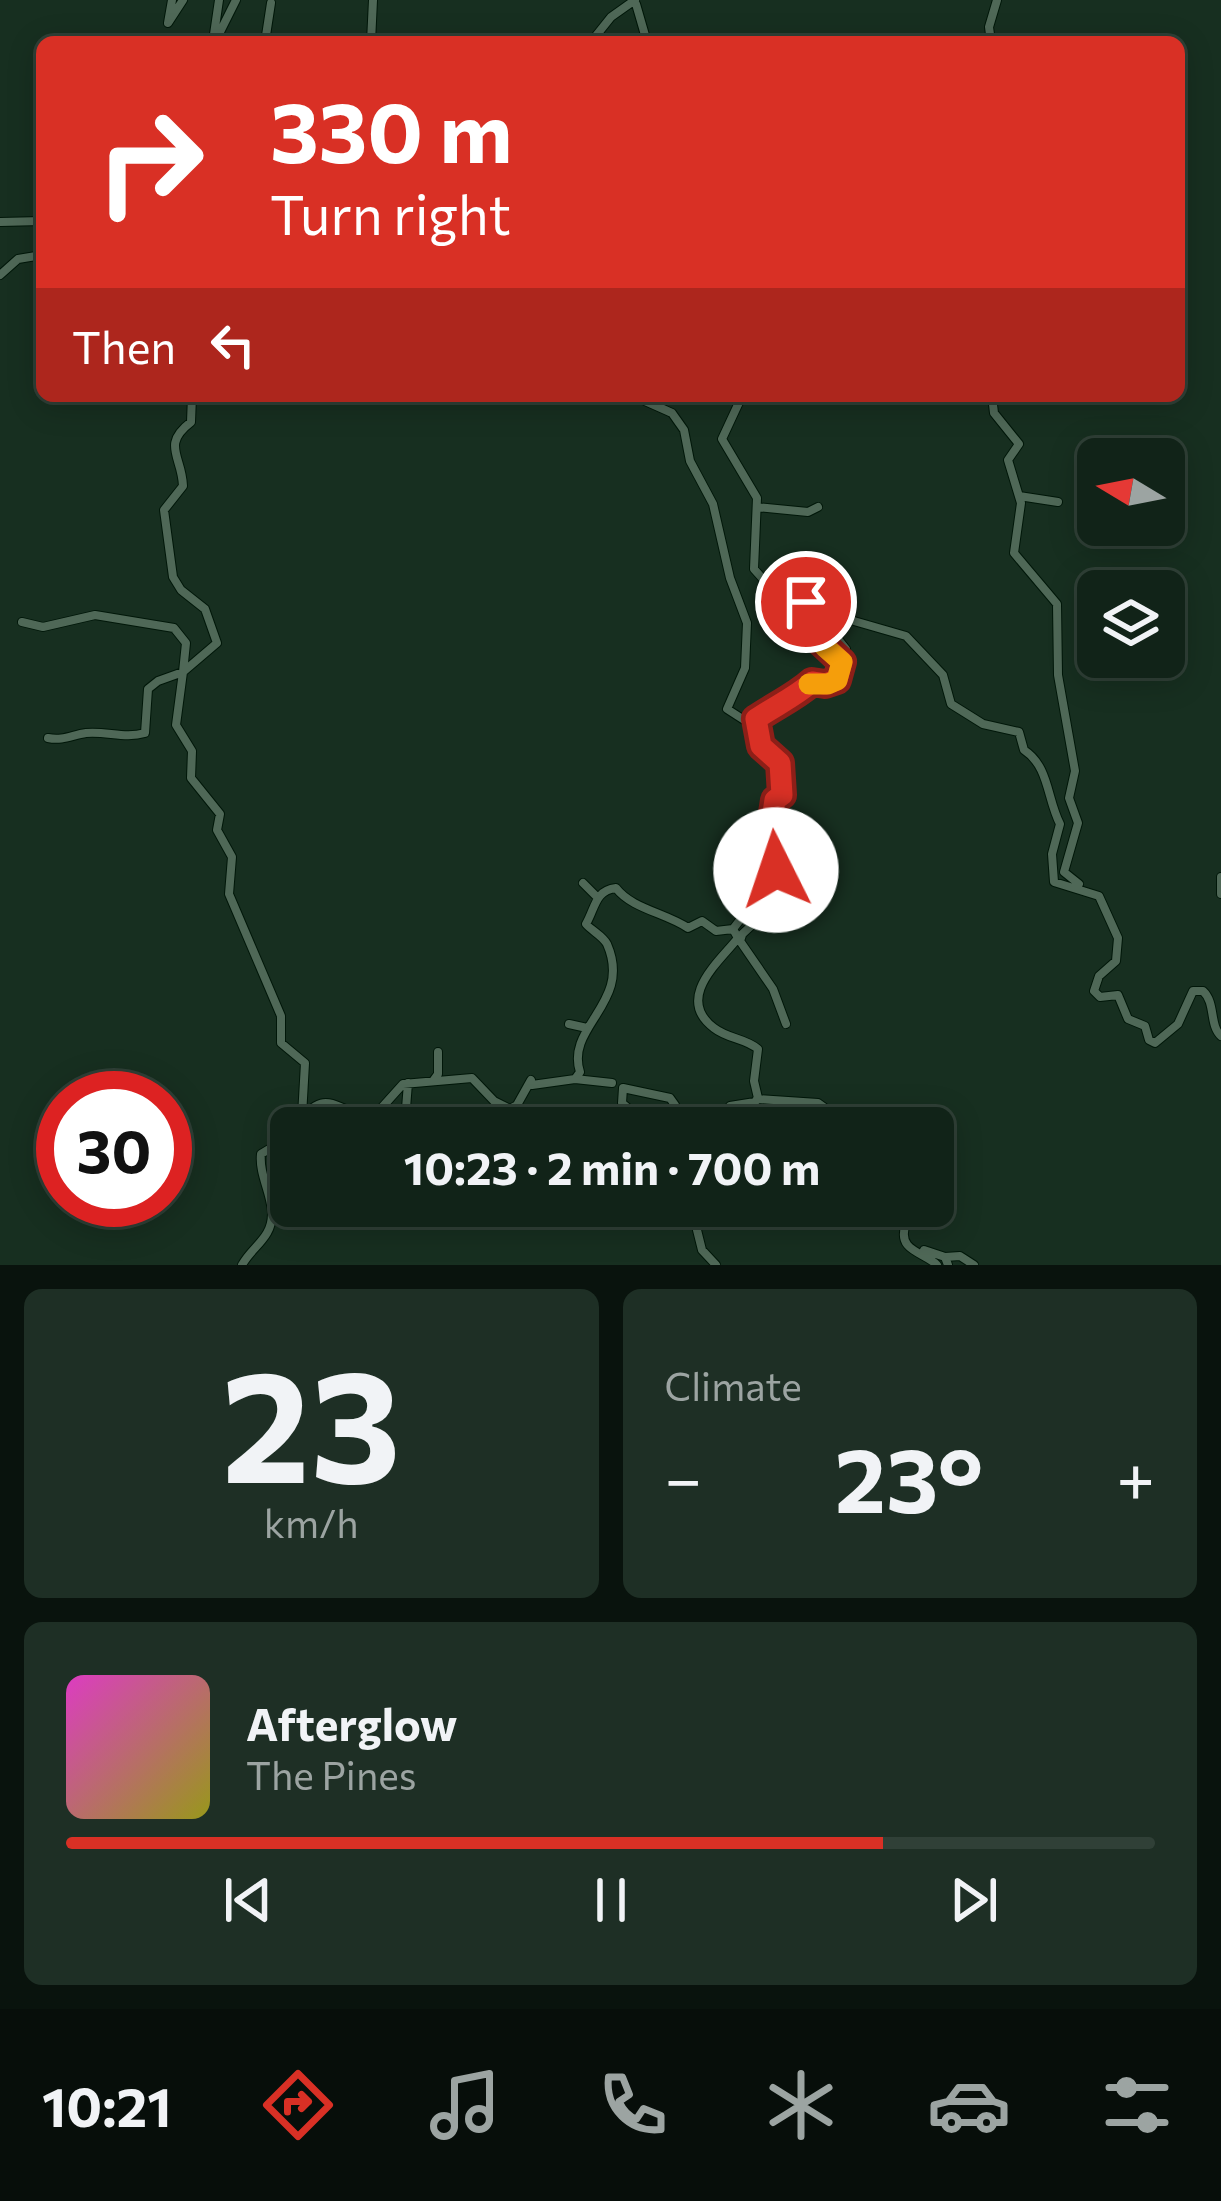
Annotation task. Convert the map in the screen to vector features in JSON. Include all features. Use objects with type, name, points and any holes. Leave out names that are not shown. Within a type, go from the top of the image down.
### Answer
[{"type":"street","points":[[172,0],[168,23],[183,0]]},
{"type":"street","points":[[215,36],[219,0]]},
{"type":"street","points":[[217,36],[236,0]]},
{"type":"street","points":[[371,36],[374,0]]},
{"type":"street","points":[[990,36],[997,0]]},
{"type":"street","points":[[596,36],[611,17],[636,1],[645,36]]},
{"type":"street","points":[[266,36],[271,3]]},
{"type":"street","points":[[0,222],[36,221]]},
{"type":"street","points":[[0,275],[18,259],[36,256]]},
{"type":"street","points":[[48,738],[143,734],[148,727],[150,686],[183,672],[217,643],[205,609],[172,578],[164,515],[167,504],[183,487],[174,444],[177,434],[191,422],[192,402]]},
{"type":"street","points":[[647,402],[672,413],[684,429],[690,463],[712,501],[748,629],[744,673],[727,708],[755,727]]},
{"type":"street","points":[[739,402],[722,440],[745,472],[757,507],[755,572],[801,596],[812,634],[842,662],[837,680],[812,682],[756,719],[761,746],[780,763],[782,793],[773,803],[772,832],[777,875],[786,889],[740,941],[773,989],[786,1024]]},
{"type":"street","points":[[993,402],[995,415],[1019,443],[1008,460],[1019,496],[1013,554],[1057,603],[1058,673],[1075,771],[1069,797],[1078,823],[1065,873],[1073,882],[1096,890],[1118,938],[1114,964],[1093,990],[1097,996],[1118,995],[1128,1018],[1145,1026],[1155,1043],[1171,1032],[1200,991],[1208,995],[1221,1036]]},
{"type":"street","points":[[1019,496],[1058,502]]},
{"type":"street","points":[[757,507],[808,512],[818,506]]},
{"type":"street","points":[[22,622],[43,627],[96,615],[174,628],[186,641],[176,727],[191,748],[191,780],[220,812],[218,830],[232,857],[230,896],[280,1016],[280,1043],[305,1063],[301,1107]]},
{"type":"street","points":[[832,650],[846,649],[830,629],[847,619],[900,633],[943,675],[951,704],[983,724],[1019,732],[1024,750],[1042,769],[1059,821],[1052,854],[1054,882],[1099,896]]},
{"type":"street","points":[[1221,878],[1221,894]]},
{"type":"street","points":[[583,883],[597,897]]},
{"type":"street","points":[[575,1079],[588,1028],[609,997],[614,975],[605,940],[586,924],[597,897],[616,888],[626,900],[688,928],[702,921],[716,931],[747,929]]},
{"type":"street","points":[[758,1099],[754,1079],[758,1049],[715,1029],[700,1004],[706,971],[750,907],[769,910]]},
{"type":"street","points":[[569,1024],[588,1028]]},
{"type":"street","points":[[433,1083],[438,1052]]},
{"type":"street","points":[[383,1107],[395,1088],[408,1083],[472,1078],[494,1101],[510,1109],[531,1080],[532,1085],[575,1079],[612,1083]]},
{"type":"street","points":[[406,1107],[408,1083]]},
{"type":"street","points":[[624,1107],[623,1088],[670,1098],[673,1107]]},
{"type":"street","points":[[730,1107],[758,1099],[824,1107]]},
{"type":"street","points":[[313,1107],[329,1102],[346,1107]]},
{"type":"street","points":[[270,1149],[261,1154],[260,1167],[270,1210]]},
{"type":"street","points":[[242,1265],[270,1224]]},
{"type":"street","points":[[696,1227],[701,1248],[716,1265]]},
{"type":"street","points":[[905,1227],[906,1243],[937,1265]]},
{"type":"street","points":[[906,1243],[946,1261],[959,1256],[974,1265]]},
{"type":"slow traffic","points":[[809,684],[828,684],[841,672],[842,662],[825,647]]},
{"type":"route","points":[[776,870],[772,812],[782,795],[780,763],[761,746],[756,719],[812,682],[837,680],[842,669],[832,650],[812,634],[806,602]]}]
